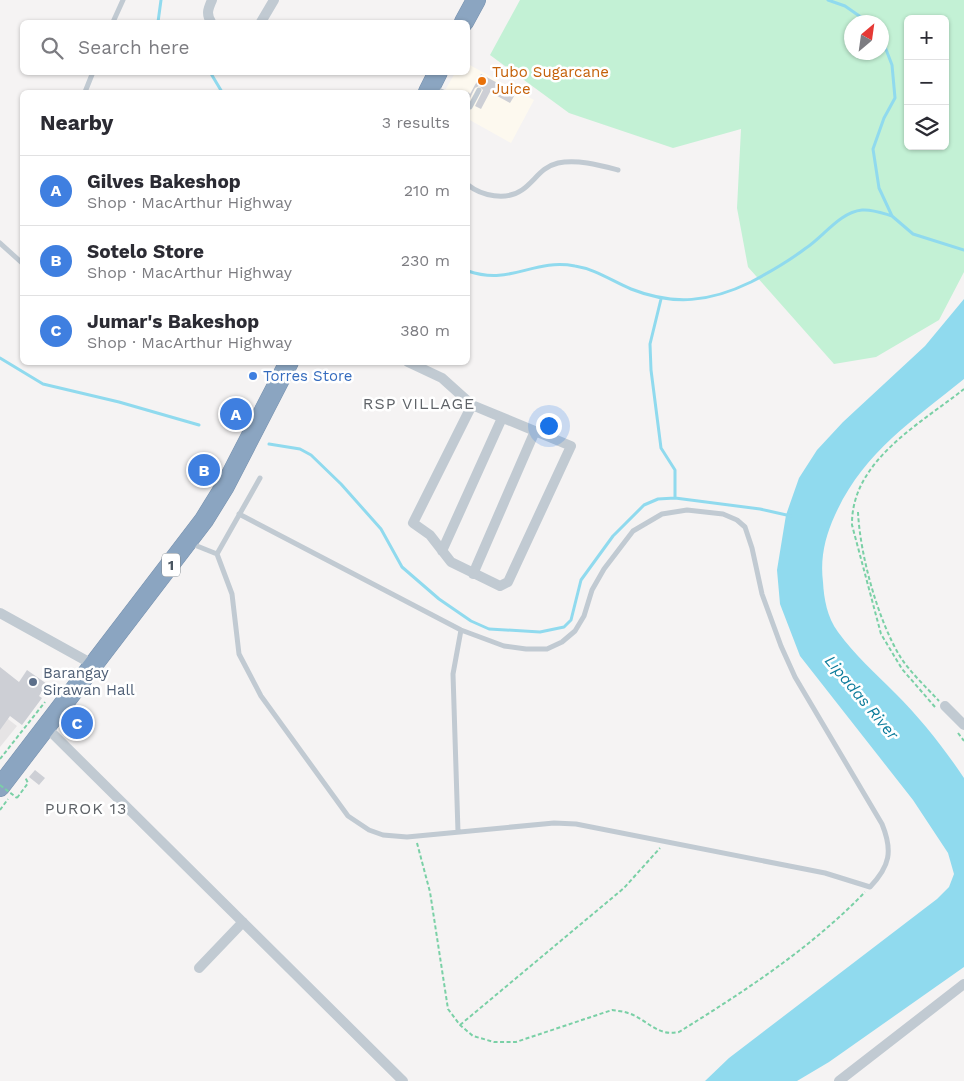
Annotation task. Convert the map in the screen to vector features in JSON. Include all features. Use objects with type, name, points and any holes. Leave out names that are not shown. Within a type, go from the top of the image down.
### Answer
[{"type":"highway","points":[[465,20],[476,0]]},
{"type":"highway","name":"1","points":[[0,786],[188,543],[225,486],[286,365]]},
{"type":"street","points":[[209,20],[207,17],[212,0]]},
{"type":"street","points":[[262,20],[274,0]]},
{"type":"street","points":[[414,365],[442,378],[472,405],[571,446],[508,582],[500,586],[451,562],[430,535],[413,523],[472,405]]},
{"type":"street","points":[[442,551],[502,418]]},
{"type":"street","points":[[473,574],[535,431]]},
{"type":"street","points":[[0,613],[94,665]]},
{"type":"street","points":[[942,709],[961,729]]},
{"type":"street","points":[[46,727],[403,1081]]},
{"type":"street","points":[[199,968],[243,922]]},
{"type":"street","points":[[839,1081],[964,984]]},
{"type":"lane","points":[[114,20],[123,0]]},
{"type":"lane","points":[[86,90],[92,75]]},
{"type":"lane","points":[[470,107],[479,90]]},
{"type":"lane","points":[[470,187],[483,194],[510,196],[520,192],[548,166],[559,163],[578,162],[618,170]]},
{"type":"lane","points":[[0,244],[20,261]]},
{"type":"lane","points":[[217,554],[260,478]]},
{"type":"lane","points":[[188,543],[217,554],[232,594],[239,654],[261,696],[348,816],[358,825],[383,835],[415,837],[554,823],[576,824],[825,873],[870,887],[880,877],[886,866],[889,840],[882,824],[795,676],[780,646],[762,594],[745,527],[737,520],[723,514],[687,510],[662,514],[634,531],[604,569],[592,590],[584,616],[575,631],[562,642],[547,649],[526,650],[504,646],[461,630],[239,514]]},
{"type":"lane","points":[[458,832],[453,674],[461,630]]},
{"type":"path","points":[[942,709],[902,669],[881,634],[852,525],[852,508],[860,485],[890,447],[964,389]]},
{"type":"path","points":[[858,512],[858,529],[875,597],[888,635],[902,660],[942,709]]},
{"type":"path","points":[[0,759],[47,701]]},
{"type":"path","points":[[961,729],[964,741]]},
{"type":"path","points":[[0,786],[17,798],[28,783]]},
{"type":"path","points":[[415,837],[430,892],[448,1009],[460,1025],[473,1036],[494,1042],[516,1042],[612,1010],[628,1012],[657,1030],[668,1034],[679,1032],[798,952],[850,908],[870,887]]},
{"type":"path","points":[[460,1025],[624,888],[644,868],[664,842]]},
{"type":"shaded area","points":[[470,65],[534,100],[511,143],[470,120],[470,90],[445,90],[454,75],[470,75]]},
{"type":"shaded area","points":[[0,713],[17,726],[0,747]]},
{"type":"green space","points":[[520,0],[964,0],[964,272],[939,320],[876,357],[834,364],[748,267],[737,208],[741,129],[673,148],[569,113],[490,55]]},
{"type":"water","name":"Lipadas River","points":[[964,299],[964,379],[890,440],[860,473],[846,493],[831,523],[824,548],[822,573],[827,608],[838,632],[858,656],[923,723],[964,778],[964,967],[829,1062],[797,1081],[705,1081],[729,1058],[937,899],[949,887],[954,874],[948,853],[913,800],[800,656],[780,604],[777,570],[786,515],[799,478],[817,450],[843,422],[925,346]]},
{"type":"building","points":[[481,74],[516,93],[510,103],[490,92],[481,109],[475,106],[483,90],[479,86],[475,88],[470,98],[470,94]]},
{"type":"building","points":[[0,667],[19,682],[27,670],[47,684],[39,696],[42,698],[22,725],[10,716],[0,730]]},
{"type":"building","points":[[35,770],[45,778],[39,785],[29,777]]},
{"type":"waterway","points":[[158,20],[161,0]]},
{"type":"waterway","points":[[828,0],[845,6],[858,15]]},
{"type":"waterway","points":[[889,57],[892,65],[895,98],[884,118],[873,149],[879,188],[892,216],[913,234],[964,250]]},
{"type":"waterway","points":[[212,75],[221,90]]},
{"type":"waterway","points":[[470,272],[483,275],[497,275],[547,266],[575,266],[596,272],[631,289],[647,294],[677,300],[692,299],[721,294],[751,282],[793,257],[846,215],[862,210],[870,210],[892,216]]},
{"type":"waterway","points":[[661,299],[650,344],[651,370],[661,448],[675,470],[675,498]]},
{"type":"waterway","points":[[0,358],[43,384],[119,402],[199,425]]},
{"type":"waterway","points":[[269,444],[300,449],[311,455],[341,484],[381,529],[402,567],[439,599],[471,621],[489,629],[540,632],[564,627],[571,620],[581,580],[613,536],[644,505],[658,499],[675,498],[760,509],[791,516]]},
{"type":"place","name":"Tubo Sugarcane Juice","points":[[482,81]]},
{"type":"place","name":"Torres Store","points":[[253,376]]},
{"type":"place","name":"Gilves Bakeshop","points":[[236,414]]},
{"type":"place","name":"Sotelo Store","points":[[204,470]]},
{"type":"place","name":"Barangay Sirawan Hall","points":[[33,682]]},
{"type":"place","name":"Jumar's Bakeshop","points":[[77,723]]},
{"type":"district","name":"RSP VILLAGE","points":[[419,403]]},
{"type":"district","name":"PUROK 13","points":[[86,808]]}]
